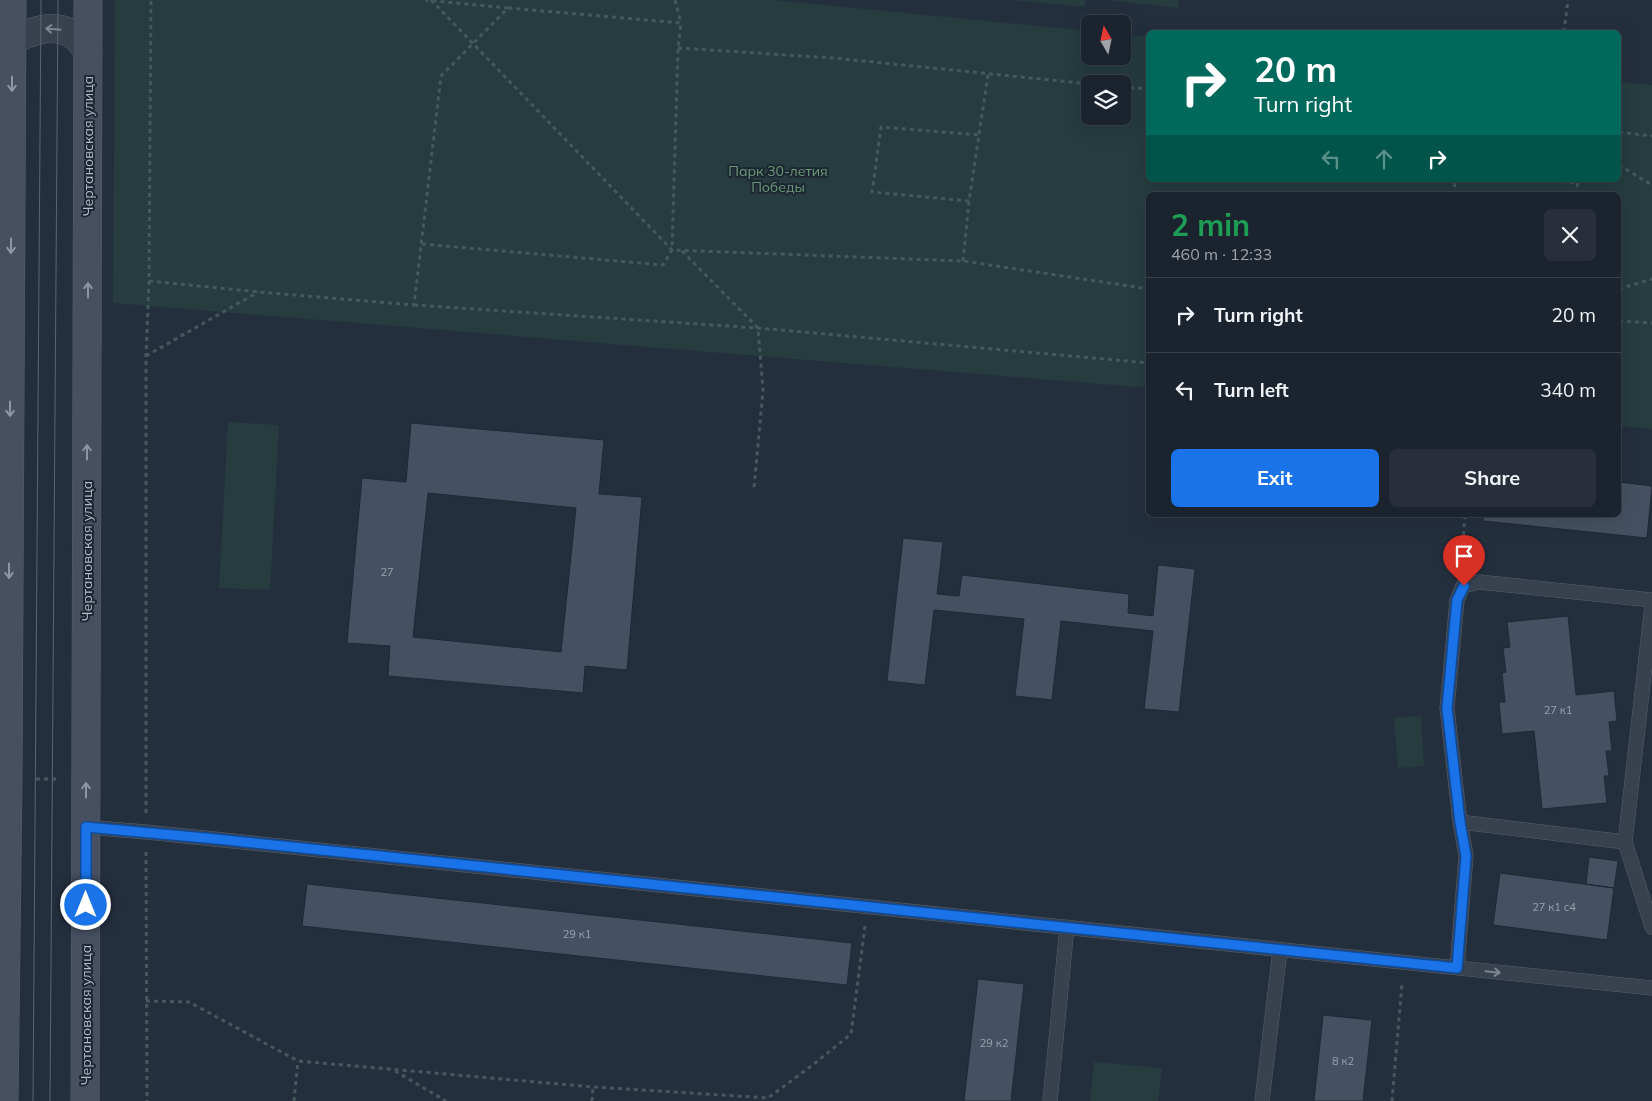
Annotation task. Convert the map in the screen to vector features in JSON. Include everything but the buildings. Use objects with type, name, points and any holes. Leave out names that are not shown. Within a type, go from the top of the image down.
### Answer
[{"type":"main road","points":[[4,1101],[6,40],[12,0]]},
{"type":"main road","name":"Чертановская улица","points":[[85,1101],[88,0]]},
{"type":"street","points":[[6,40],[41,28],[57,28],[74,35],[88,52]]},
{"type":"lane","points":[[1457,968],[1466,856],[1460,822],[1447,708],[1457,600],[1464,586],[1479,582],[1652,600]]},
{"type":"lane","points":[[1652,605],[1625,842],[1652,928]]},
{"type":"lane","points":[[1460,822],[1625,842]]},
{"type":"lane","points":[[86,827],[1652,988]]},
{"type":"lane","points":[[1050,1101],[1067,927]]},
{"type":"lane","points":[[1262,1101],[1280,950]]},
{"type":"path","points":[[147,1101],[146,357],[149,281],[151,0]]},
{"type":"path","points":[[425,0],[681,23]]},
{"type":"path","points":[[431,0],[672,250],[963,261],[1146,289]]},
{"type":"path","points":[[422,244],[663,265],[672,250],[678,48],[681,23],[675,0]]},
{"type":"path","points":[[1564,30],[1568,0]]},
{"type":"path","points":[[414,304],[440,76],[508,8]]},
{"type":"path","points":[[678,48],[834,58],[1081,83]]},
{"type":"path","points":[[963,261],[969,201],[988,75]]},
{"type":"path","points":[[1131,88],[1146,89]]},
{"type":"path","points":[[969,201],[872,192],[881,128],[979,135]]},
{"type":"path","points":[[1621,132],[1652,136]]},
{"type":"path","points":[[1621,166],[1652,185]]},
{"type":"path","points":[[682,251],[758,328],[762,390],[754,488]]},
{"type":"path","points":[[1621,287],[1652,279]]},
{"type":"path","points":[[149,281],[414,304],[758,328],[1146,363]]},
{"type":"path","points":[[146,357],[259,292]]},
{"type":"path","points":[[1621,321],[1652,324]]},
{"type":"path","points":[[1464,586],[1460,562],[1465,517]]},
{"type":"path","points":[[30,778],[67,780]]},
{"type":"path","points":[[146,1001],[189,1002],[298,1060],[594,1087],[768,1098],[851,1034],[868,907]]},
{"type":"path","points":[[1392,1101],[1404,962]]},
{"type":"path","points":[[294,1101],[298,1060]]},
{"type":"path","points":[[392,1069],[446,1101]]},
{"type":"path","points":[[592,1101],[594,1087]]},
{"type":"green space","name":"Парк 30-летия Победы","points":[[115,0],[774,0],[1081,30],[1081,65],[1131,65],[1131,35],[1146,37],[1146,182],[1621,182],[1621,82],[1652,85],[1652,429],[1621,426],[1621,192],[1146,192],[1146,388],[113,303]]},
{"type":"green space","points":[[1013,0],[1086,0],[1085,7]]},
{"type":"green space","points":[[1107,0],[1179,0],[1178,8]]},
{"type":"green space","points":[[228,422],[279,425],[270,590],[219,588]]},
{"type":"green space","points":[[1421,716],[1424,766],[1398,768],[1394,718]]},
{"type":"green space","points":[[1094,1062],[1162,1068],[1158,1101],[1090,1101]]},
{"type":"tram line","points":[[33,1101],[41,0]]},
{"type":"tram line","points":[[50,1101],[58,0]]},
{"type":"route","points":[[86,905],[86,827],[1457,968],[1466,856],[1460,822],[1447,708],[1457,600],[1464,586]]}]
